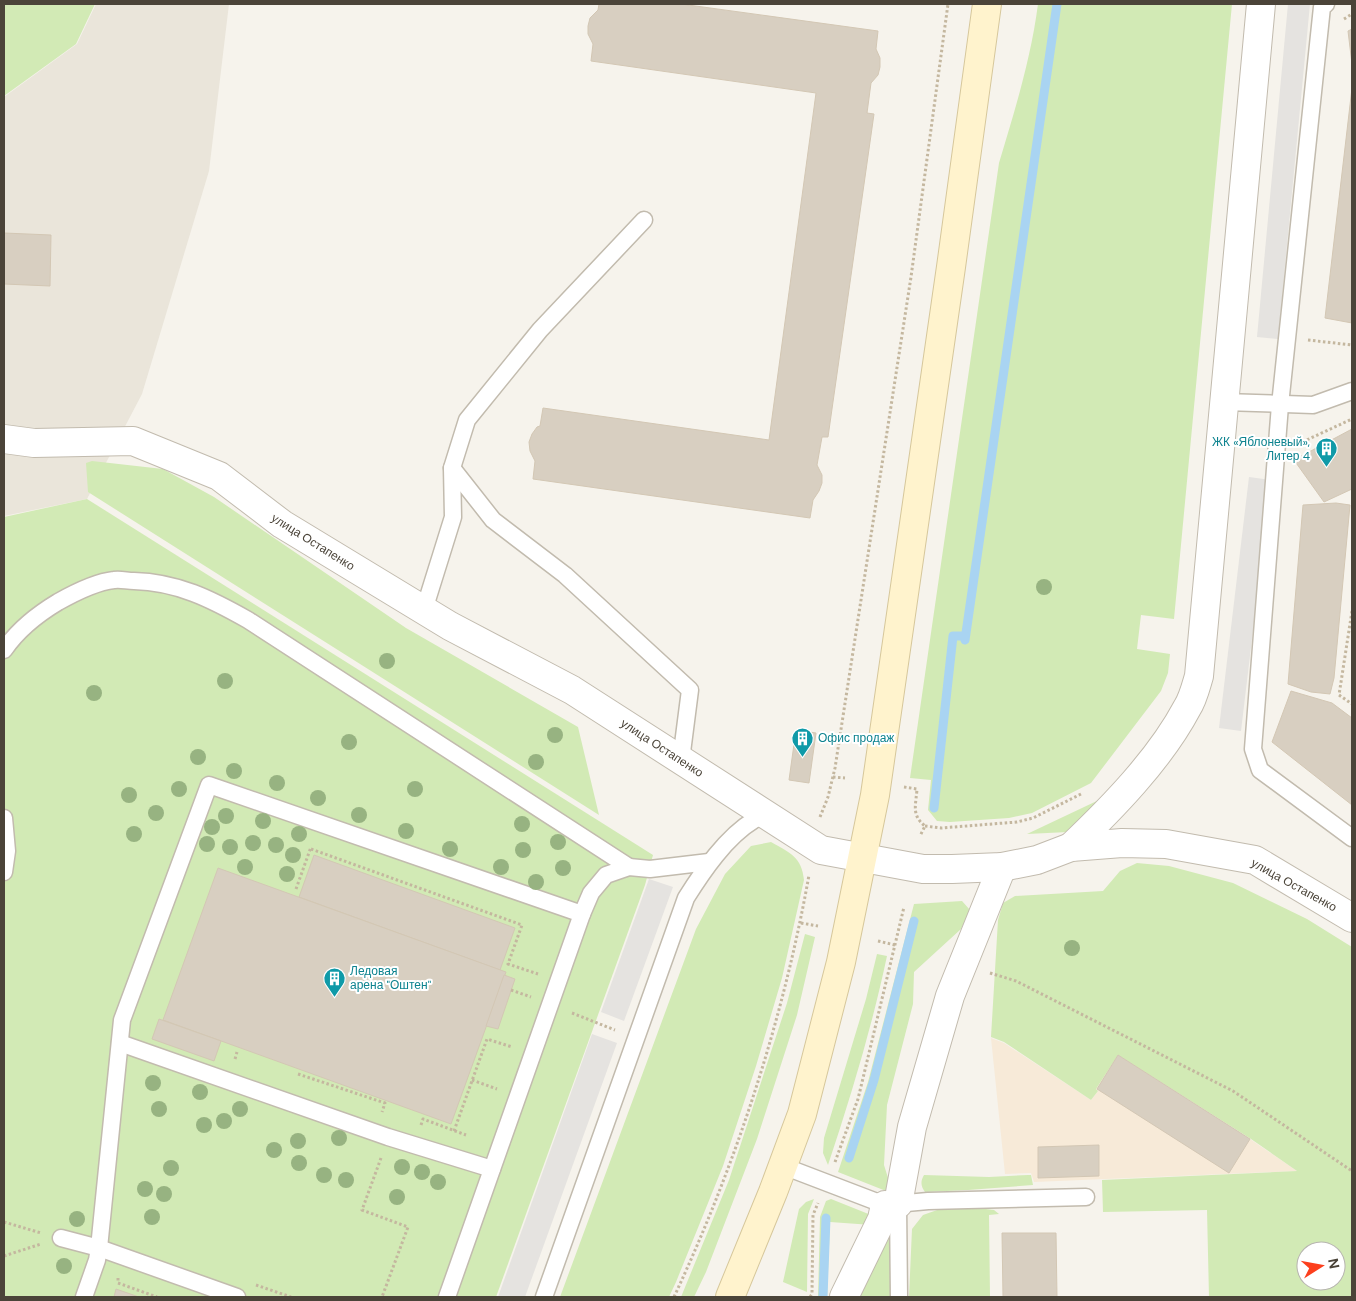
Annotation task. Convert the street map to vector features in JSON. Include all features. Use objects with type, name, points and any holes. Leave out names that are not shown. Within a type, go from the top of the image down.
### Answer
[{"type":"main road","points":[[730,1297],[802,1114],[841,962],[876,789],[949,286],[987,4]]},
{"type":"street","points":[[1071,847],[1125,792],[1172,734],[1188,706],[1199,676],[1261,4]]},
{"type":"street","name":"улица Остапенко","points":[[4,438],[34,443],[133,441],[219,476],[282,524],[450,626],[572,690],[821,850],[923,869],[1002,866],[1037,860],[1071,847],[1122,843],[1166,844],[1254,860],[1352,918]]},
{"type":"street","points":[[844,1297],[882,1219],[892,1204],[950,996],[1002,866]]},
{"type":"lane","points":[[1326,4],[1322,7],[1280,405],[1253,749],[1260,770],[1352,838]]},
{"type":"lane","points":[[424,610],[453,517],[452,468],[467,420],[540,330],[644,220]]},
{"type":"lane","points":[[1224,402],[1313,405],[1352,391]]},
{"type":"lane","points":[[452,468],[494,520],[565,575],[690,690],[681,760]]},
{"type":"lane","points":[[4,650],[11,640],[46,609],[77,591],[114,580],[148,581],[178,588],[210,599],[248,620],[629,867]]},
{"type":"lane","points":[[84,1297],[97,1260],[99,1248],[122,1020],[209,785],[582,914]]},
{"type":"lane","points":[[544,1297],[686,898],[709,862],[740,830],[755,818],[769,816]]},
{"type":"lane","points":[[4,818],[7,851],[4,872]]},
{"type":"lane","points":[[447,1297],[591,892],[606,875],[629,867],[650,869],[709,862]]},
{"type":"lane","points":[[120,1043],[388,1137],[492,1169]]},
{"type":"lane","points":[[783,1166],[892,1204],[1086,1197]]},
{"type":"lane","points":[[892,1204],[899,1297]]},
{"type":"lane","points":[[61,1238],[99,1248],[237,1297]]},
{"type":"path","points":[[818,822],[828,797],[833,777],[911,277],[948,4]]},
{"type":"path","points":[[1305,339],[1352,345]]},
{"type":"path","points":[[1295,446],[1352,419]]},
{"type":"path","points":[[1352,612],[1339,694],[1352,704]]},
{"type":"path","points":[[833,777],[845,778]]},
{"type":"path","points":[[904,787],[918,790],[915,811],[917,820],[925,826],[941,828],[1017,822],[1033,818],[1087,791]]},
{"type":"path","points":[[296,889],[320,824]]},
{"type":"path","points":[[920,836],[925,826]]},
{"type":"path","points":[[311,849],[522,925],[508,964],[540,975]]},
{"type":"path","points":[[674,1297],[702,1237],[740,1135],[776,1022],[801,923],[810,870]]},
{"type":"path","points":[[833,1167],[858,1099],[904,907]]},
{"type":"path","points":[[801,923],[818,926]]},
{"type":"path","points":[[878,941],[895,945]]},
{"type":"path","points":[[962,965],[1016,981],[1233,1091],[1352,1171]]},
{"type":"path","points":[[537,982],[543,966]]},
{"type":"path","points":[[511,990],[532,997]]},
{"type":"path","points":[[529,1006],[535,990]]},
{"type":"path","points":[[550,1005],[636,1038]]},
{"type":"path","points":[[454,1131],[486,1039],[514,1048],[511,1056]]},
{"type":"path","points":[[298,1074],[385,1103],[382,1112],[388,1114]]},
{"type":"path","points":[[472,1080],[499,1090]]},
{"type":"path","points":[[496,1098],[502,1081]]},
{"type":"path","points":[[412,1122],[421,1125],[422,1120],[472,1137]]},
{"type":"path","points":[[382,1297],[408,1227],[362,1210],[388,1137]]},
{"type":"path","points":[[810,1297],[812,1294],[813,1215],[819,1200]]},
{"type":"path","points":[[4,1222],[61,1238]]},
{"type":"path","points":[[4,1256],[61,1238]]},
{"type":"shaded area","points":[[96,4],[229,4],[209,171],[142,394],[87,499],[4,516],[4,97],[77,44]]},
{"type":"shaded area","points":[[1288,4],[1310,4],[1278,339],[1257,337]]},
{"type":"shaded area","points":[[1249,477],[1271,480],[1241,731],[1219,728]]},
{"type":"shaded area","points":[[649,879],[673,887],[624,1021],[601,1012]]},
{"type":"shaded area","points":[[592,1034],[617,1043],[525,1297],[498,1297]]},
{"type":"shaded area","points":[[991,1038],[1004,1043],[1091,1100],[1118,1055],[1297,1171],[1034,1182],[1031,1173],[1005,1174]]},
{"type":"green space","points":[[4,4],[95,4],[76,44],[4,96]]},
{"type":"green space","points":[[1038,4],[1232,4],[1174,619],[1141,615],[1137,649],[1170,654],[1168,673],[1161,691],[1091,783],[1032,813],[1009,818],[950,822],[937,821],[928,810],[931,780],[910,778],[999,163],[1027,64]]},
{"type":"green space","points":[[92,461],[163,469],[214,497],[406,628],[578,727],[599,815],[88,492],[86,463]]},
{"type":"green space","points":[[87,499],[653,855],[645,885],[496,1297],[4,1297],[4,517]]},
{"type":"green space","points":[[1101,799],[1068,832],[1027,834]]},
{"type":"green space","points":[[771,842],[794,856],[801,866],[804,880],[782,978],[756,1066],[723,1166],[676,1282],[669,1297],[560,1297],[696,929],[725,874],[751,846]]},
{"type":"green space","points":[[1137,863],[1169,866],[1233,883],[1307,919],[1352,947],[1352,1297],[1209,1297],[1207,1210],[1103,1212],[1102,1180],[1297,1171],[1251,1139],[1118,1055],[1091,1100],[1004,1042],[991,1037],[998,920],[1003,903],[1015,896],[1103,891],[1120,871]]},
{"type":"green space","points":[[962,901],[970,910],[961,929],[914,972],[913,1004],[887,1105],[884,1165],[889,1181],[886,1191],[838,1172],[868,1082],[914,904]]},
{"type":"green space","points":[[805,934],[815,937],[797,1015],[757,1139],[706,1272],[694,1297],[681,1297],[729,1180],[787,1003]]},
{"type":"green space","points":[[877,954],[887,956],[875,1009],[828,1165],[823,1153],[824,1138],[866,999]]},
{"type":"green space","points":[[924,1175],[989,1177],[1031,1175],[1033,1185],[925,1192],[921,1184]]},
{"type":"green space","points":[[814,1199],[808,1214],[807,1292],[783,1282],[799,1209],[806,1202]]},
{"type":"green space","points":[[831,1199],[876,1217],[872,1225],[830,1222],[827,1297],[818,1297],[820,1217],[826,1201]]},
{"type":"green space","points":[[978,1208],[994,1210],[999,1214],[989,1215],[990,1297],[909,1297],[912,1229],[923,1215],[940,1209]]},
{"type":"green space","points":[[885,1226],[893,1231],[893,1297],[858,1297]]},
{"type":"building","points":[[599,4],[681,4],[878,31],[876,49],[880,58],[880,67],[878,75],[871,83],[867,113],[874,114],[828,437],[822,437],[817,465],[822,475],[822,483],[813,500],[810,518],[533,479],[535,461],[530,451],[529,442],[532,434],[540,426],[543,408],[769,440],[816,93],[591,61],[593,44],[588,34],[588,26],[590,18],[598,10]]},
{"type":"building","points":[[1352,29],[1352,64],[1348,31]]},
{"type":"building","points":[[1352,88],[1352,323],[1325,318]]},
{"type":"building","points":[[4,233],[51,235],[50,286],[4,284]]},
{"type":"building","name":"ЖК «Яблоневый», Литер 4","points":[[1352,429],[1352,489],[1324,502],[1294,460]]},
{"type":"building","points":[[1336,503],[1350,505],[1334,678],[1330,694],[1311,692],[1288,684],[1303,505]]},
{"type":"building","points":[[1291,691],[1332,703],[1352,718],[1352,805],[1272,742]]},
{"type":"building","name":"Офис продаж","points":[[796,730],[816,733],[809,783],[789,780]]},
{"type":"building","points":[[314,855],[515,928],[500,970],[299,897]]},
{"type":"building","name":"Ледовая арена \"Оштен\"","points":[[218,868],[506,972],[451,1124],[163,1020]]},
{"type":"building","points":[[504,975],[515,979],[498,1029],[486,1026]]},
{"type":"building","points":[[159,1019],[221,1041],[214,1061],[152,1039]]},
{"type":"building","points":[[1118,1055],[1250,1139],[1229,1173],[1097,1089]]},
{"type":"building","points":[[1099,1145],[1099,1176],[1038,1178],[1038,1147]]},
{"type":"building","points":[[1002,1233],[1056,1233],[1057,1297],[1003,1297]]},
{"type":"building","points":[[116,1289],[139,1297],[114,1297]]},
{"type":"waterway","points":[[965,640],[1057,4]]},
{"type":"waterway","points":[[934,808],[953,636],[965,636]]},
{"type":"waterway","points":[[849,1158],[874,1080],[914,921]]},
{"type":"waterway","points":[[823,1297],[826,1218]]},
{"type":"place","name":"ЖК «Яблоневый», Литер 4","points":[[1326,468]]},
{"type":"place","name":"Офис продаж","points":[[802,757]]},
{"type":"place","name":"Ледовая арена \"Оштен\"","points":[[334,997]]}]
